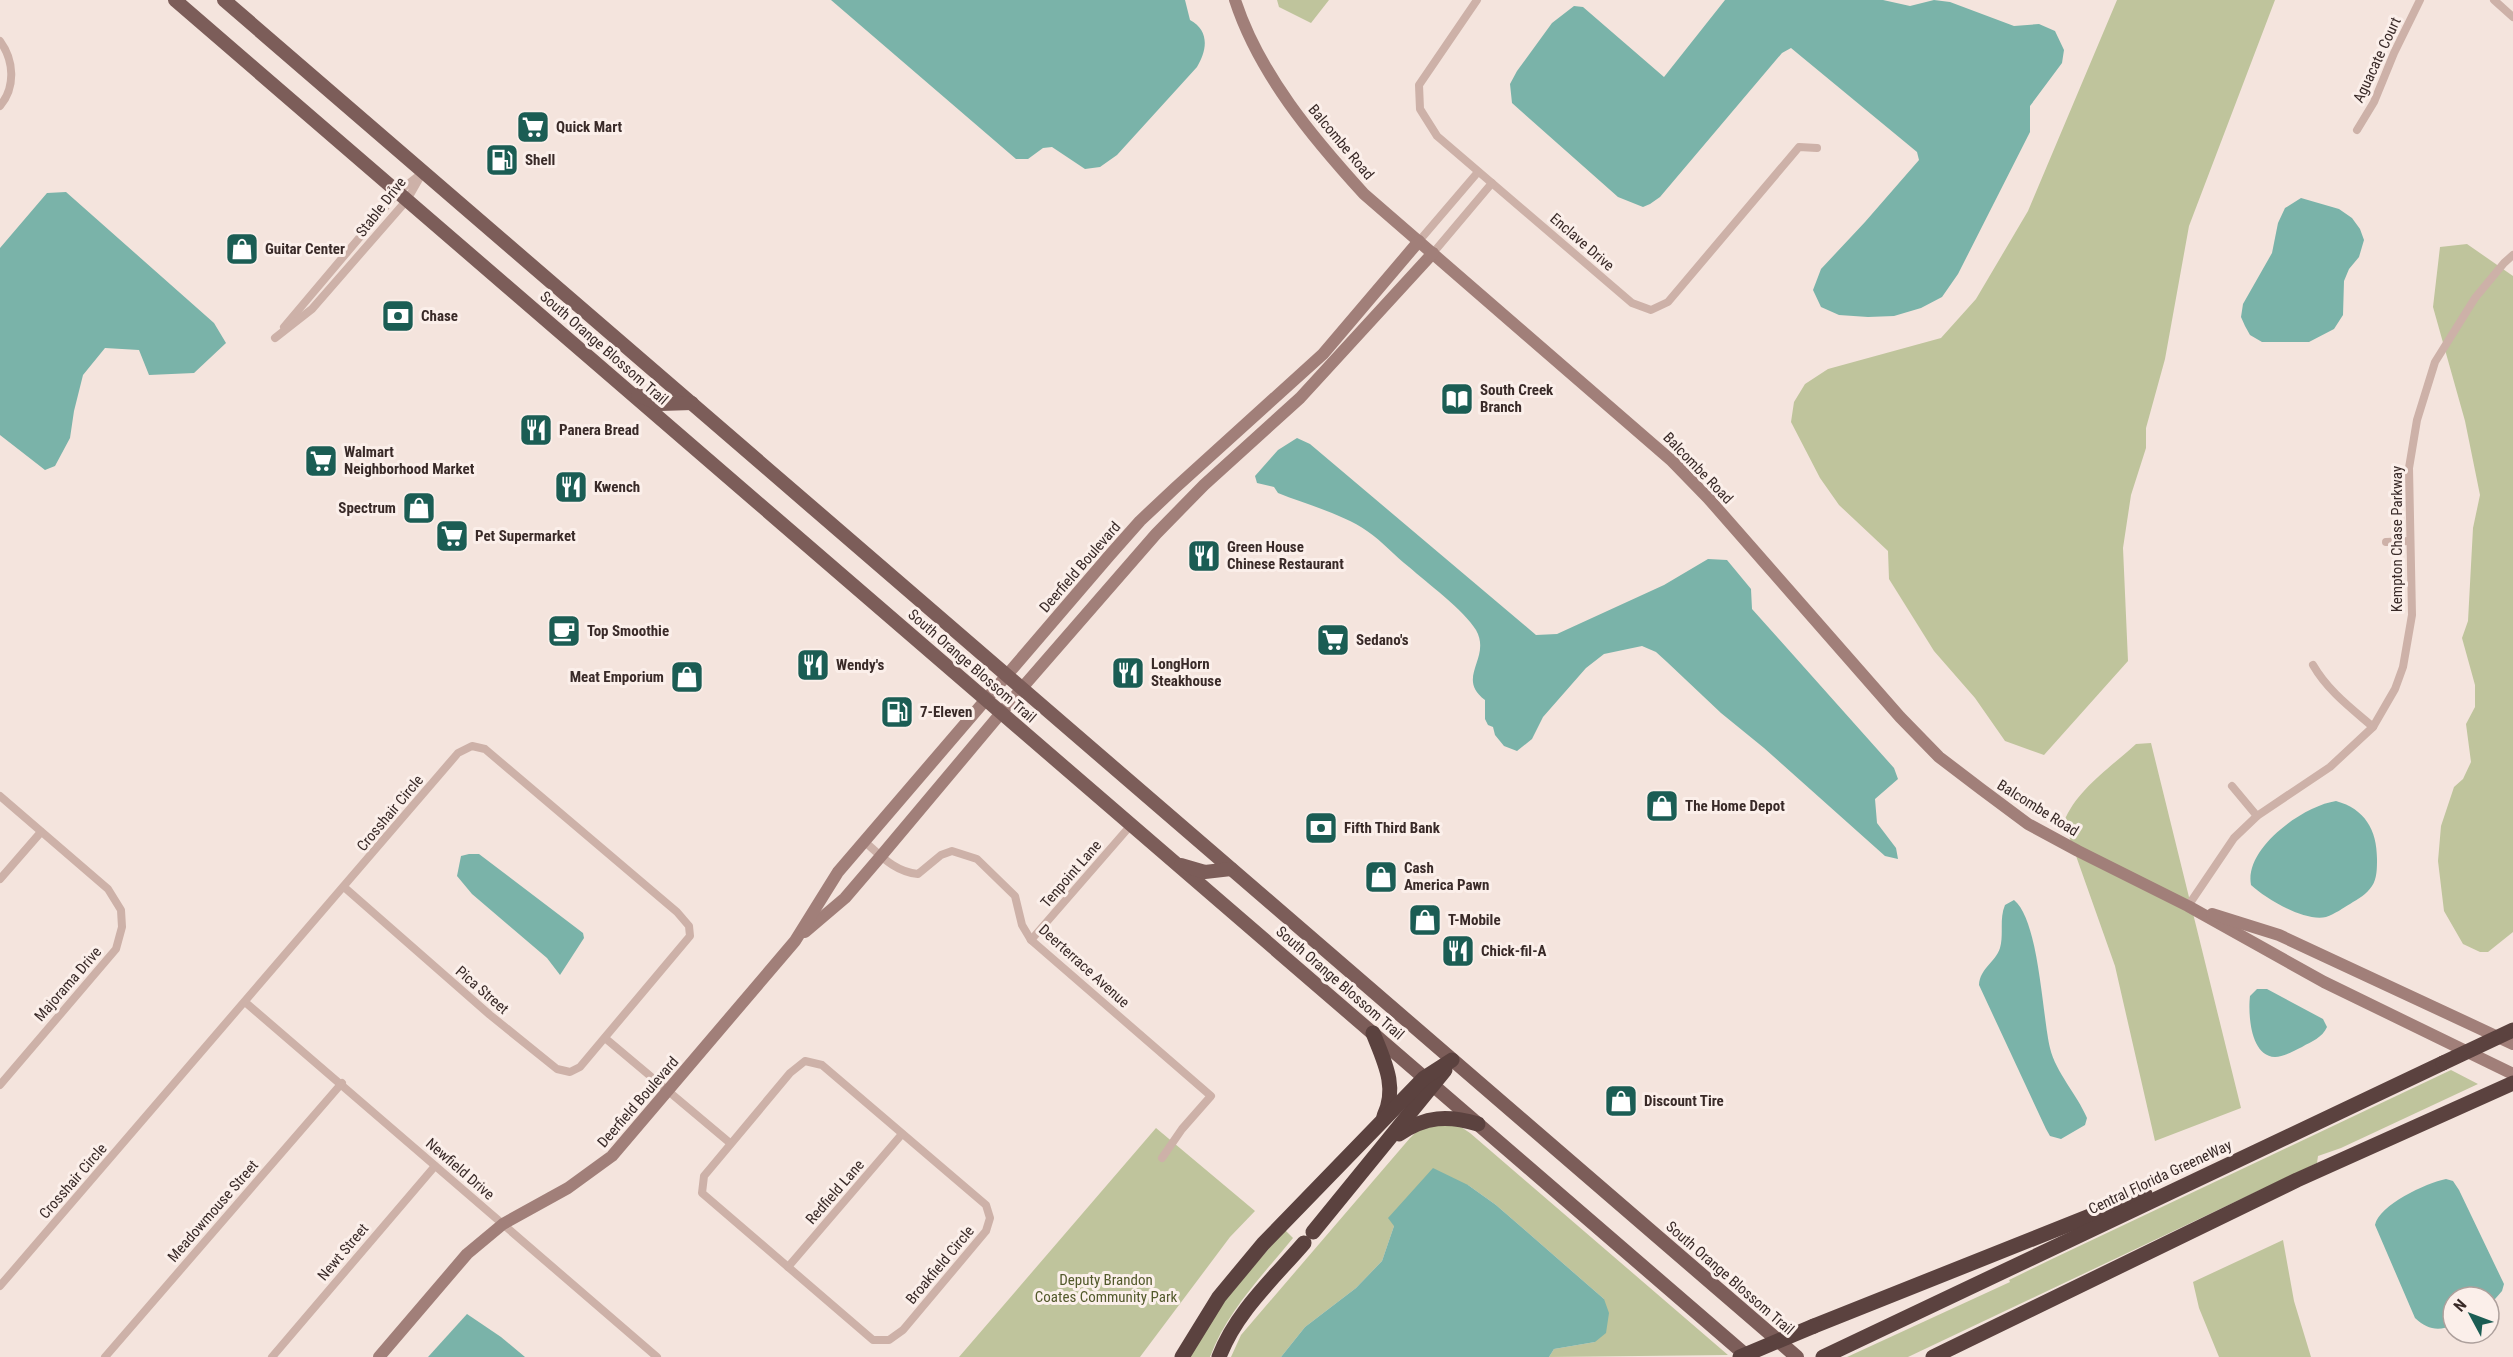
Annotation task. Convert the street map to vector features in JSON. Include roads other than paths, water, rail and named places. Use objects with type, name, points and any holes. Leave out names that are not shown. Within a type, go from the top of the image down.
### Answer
[{"type":"highway","name":"Central Florida GreeneWay","points":[[1823,1357],[2513,1030]]},
{"type":"highway","points":[[1373,1033],[1387,1069],[1391,1093],[1389,1105],[1382,1120]]},
{"type":"highway","points":[[1182,1357],[1219,1297],[1263,1244],[1382,1120],[1452,1060]]},
{"type":"highway","points":[[1219,1357],[1230,1332],[1246,1309],[1387,1143],[1428,1082]]},
{"type":"highway","points":[[1933,1357],[2297,1180],[2513,1083]]},
{"type":"highway","points":[[1387,1143],[1412,1126],[1428,1120],[1451,1118],[1478,1124]]},
{"type":"highway","points":[[1740,1357],[2279,1141]]},
{"type":"main road","name":"South Orange Blossom Trail","points":[[175,0],[1748,1357]]},
{"type":"main road","name":"South Orange Blossom Trail","points":[[224,0],[1797,1357]]},
{"type":"main road","points":[[628,391],[660,404],[692,404]]},
{"type":"main road","points":[[1176,864],[1204,872],[1231,869]]},
{"type":"street","name":"Balcombe Road","points":[[1235,0],[1239,13],[1271,76],[1324,150],[1364,194],[1672,461],[1708,498],[1900,717],[1939,757],[2028,824],[2188,906],[2324,982],[2513,1074]]},
{"type":"street","name":"Enclave Drive","points":[[1477,0],[1419,85],[1420,109],[1437,136],[1632,303],[1651,310],[1668,302],[1799,147],[1817,148]]},
{"type":"street","name":"Aguacate Court","points":[[2357,130],[2374,102],[2394,53],[2421,0]]},
{"type":"street","points":[[2494,0],[2513,17]]},
{"type":"street","points":[[0,41],[9,56],[12,79],[6,99],[0,106]]},
{"type":"street","name":"Stable Drive","points":[[403,196],[275,338],[312,309],[423,172]]},
{"type":"street","points":[[1419,241],[1478,172]]},
{"type":"street","points":[[1433,253],[1492,183]]},
{"type":"street","name":"Deerfield Boulevard","points":[[379,1357],[467,1254],[503,1224],[568,1188],[612,1156],[795,940],[838,872],[1140,521],[1323,354],[1419,241]]},
{"type":"street","name":"Deerfield Boulevard","points":[[795,940],[845,897],[882,856],[1022,688],[1156,534],[1204,485],[1300,398],[1433,253]]},
{"type":"street","name":"Kempton Chase Parkway","points":[[2188,906],[2234,838],[2257,816],[2330,767],[2373,727],[2395,688],[2403,667],[2412,615],[2409,468],[2417,420],[2435,362],[2475,298],[2513,255]]},
{"type":"street","points":[[1140,521],[1156,534]]},
{"type":"street","points":[[2386,542],[2409,541]]},
{"type":"street","points":[[2313,665],[2322,681],[2334,694],[2373,727]]},
{"type":"street","name":"Crosshair Circle","points":[[0,1286],[458,753],[472,746],[485,749],[668,904],[689,926],[690,936],[684,946],[605,1038]]},
{"type":"street","points":[[2232,786],[2257,816]]},
{"type":"street","name":"Majorama Drive","points":[[0,796],[108,889],[121,910],[122,927],[116,949],[0,1085]]},
{"type":"street","name":"Tenpoint Lane","points":[[1031,940],[1131,825]]},
{"type":"street","points":[[0,879],[41,832]]},
{"type":"street","name":"Deerterrace Avenue","points":[[864,841],[904,873],[918,874],[941,855],[952,851],[977,859],[1015,896],[1022,925],[1031,940],[1211,1096],[1182,1129],[1162,1158]]},
{"type":"street","name":"Pica Street","points":[[344,887],[490,1015],[557,1069],[570,1072],[580,1067],[605,1038]]},
{"type":"street","name":"Balcombe Road","points":[[2188,906],[2278,935],[2513,1044]]},
{"type":"street","name":"Newfield Drive","points":[[245,1002],[342,1083],[657,1357]]},
{"type":"street","points":[[605,1038],[730,1143]]},
{"type":"street","name":"Broakfield Circle","points":[[805,1061],[822,1065],[986,1205],[990,1218],[986,1231],[903,1330],[889,1340],[873,1340],[702,1193],[704,1176],[730,1143],[790,1073],[805,1061]]},
{"type":"street","name":"Meadowmouse Street","points":[[105,1357],[342,1083]]},
{"type":"street","name":"Redfield Lane","points":[[788,1268],[902,1134]]},
{"type":"street","name":"Newt Street","points":[[272,1357],[435,1166]]},
{"type":"water","points":[[831,0],[1185,0],[1190,20],[1201,30],[1205,41],[1203,54],[1197,67],[1117,155],[1100,167],[1085,169],[1052,147],[1043,148],[1028,159],[1016,159]]},
{"type":"water","points":[[1725,0],[1883,0],[1910,6],[1934,0],[1950,2],[2014,26],[2039,24],[2055,31],[2064,50],[2062,63],[2030,106],[2030,132],[1958,274],[1942,297],[1921,308],[1894,316],[1839,315],[1821,307],[1813,290],[1821,269],[1919,160],[1917,152],[1791,48],[1782,53],[1660,197],[1643,207],[1618,197],[1512,103],[1510,84],[1517,71],[1552,23],[1574,6],[1583,7],[1664,77]]},
{"type":"water","points":[[66,192],[214,323],[226,343],[194,373],[149,375],[139,350],[105,348],[83,375],[70,438],[55,466],[45,470],[0,435],[0,248],[47,193]]},
{"type":"water","points":[[2301,198],[2339,209],[2352,218],[2364,240],[2359,257],[2349,269],[2344,281],[2343,315],[2334,329],[2309,342],[2262,342],[2250,335],[2245,326],[2241,317],[2243,304],[2272,253],[2278,223],[2285,208]]},
{"type":"water","points":[[1297,438],[1310,444],[1536,635],[1557,634],[1664,585],[1708,559],[1727,560],[1751,589],[1752,609],[1894,768],[1898,779],[1875,799],[1877,823],[1896,848],[1898,859],[1885,856],[1764,748],[1721,713],[1656,652],[1642,646],[1604,654],[1586,668],[1543,717],[1532,739],[1517,751],[1504,746],[1495,735],[1493,727],[1488,725],[1485,719],[1485,700],[1473,684],[1480,640],[1476,630],[1463,614],[1367,531],[1335,514],[1278,493],[1274,487],[1257,483],[1255,476],[1278,450]]},
{"type":"water","points":[[2336,801],[2355,809],[2372,830],[2375,839],[2377,870],[2374,883],[2368,891],[2333,914],[2317,918],[2286,908],[2251,885],[2251,871],[2266,843],[2293,820],[2308,811]]},
{"type":"water","points":[[479,854],[583,933],[584,938],[560,975],[547,958],[472,894],[457,876],[461,856]]},
{"type":"water","points":[[2014,900],[2029,927],[2034,947],[2047,1033],[2053,1057],[2087,1118],[2085,1125],[2061,1139],[2050,1136],[2046,1129],[1979,985],[1982,974],[2000,948],[2005,905]]},
{"type":"water","points":[[2257,989],[2267,989],[2323,1019],[2327,1027],[2325,1031],[2316,1039],[2288,1054],[2275,1057],[2267,1055],[2256,1042],[2250,1023],[2250,996]]},
{"type":"water","points":[[1433,1168],[1468,1185],[1496,1205],[1604,1299],[1609,1313],[1606,1333],[1595,1342],[1554,1349],[1549,1357],[1281,1357],[1305,1327],[1356,1288],[1382,1261],[1394,1226],[1388,1218]]},
{"type":"water","points":[[2446,1179],[2453,1181],[2504,1284],[2501,1292],[2501,1285],[2441,1285],[2441,1328],[2438,1329],[2428,1327],[2415,1318],[2375,1225],[2378,1217],[2394,1203],[2427,1185]]},
{"type":"water","points":[[467,1314],[501,1337],[525,1357],[428,1357]]},
{"type":"place","name":"Quick Mart","points":[[533,127]]},
{"type":"place","name":"Shell","points":[[502,160]]},
{"type":"place","name":"Guitar Center","points":[[242,249]]},
{"type":"place","name":"Chase","points":[[398,316]]},
{"type":"place","name":"South Creek Branch","points":[[1457,399]]},
{"type":"place","name":"Panera Bread","points":[[536,430]]},
{"type":"place","name":"Walmart Neighborhood Market","points":[[321,461]]},
{"type":"place","name":"Kwench","points":[[571,487]]},
{"type":"place","name":"Spectrum","points":[[419,508]]},
{"type":"place","name":"Pet Supermarket","points":[[452,536]]},
{"type":"place","name":"Green House Chinese Restaurant","points":[[1204,556]]},
{"type":"place","name":"Top Smoothie","points":[[564,631]]},
{"type":"place","name":"Sedano's","points":[[1333,640]]},
{"type":"place","name":"Wendy's","points":[[813,665]]},
{"type":"place","name":"LongHorn Steakhouse","points":[[1128,673]]},
{"type":"place","name":"Meat Emporium","points":[[687,677]]},
{"type":"place","name":"7-Eleven","points":[[897,712]]},
{"type":"place","name":"The Home Depot","points":[[1662,806]]},
{"type":"place","name":"Fifth Third Bank","points":[[1321,828]]},
{"type":"place","name":"Cash America Pawn","points":[[1381,877]]},
{"type":"place","name":"T-Mobile","points":[[1425,920]]},
{"type":"place","name":"Chick-fil-A","points":[[1458,951]]},
{"type":"place","name":"Discount Tire","points":[[1621,1101]]},
{"type":"park label","name":"Deputy Brandon Coates Community Park","points":[[1106,1288]]}]
